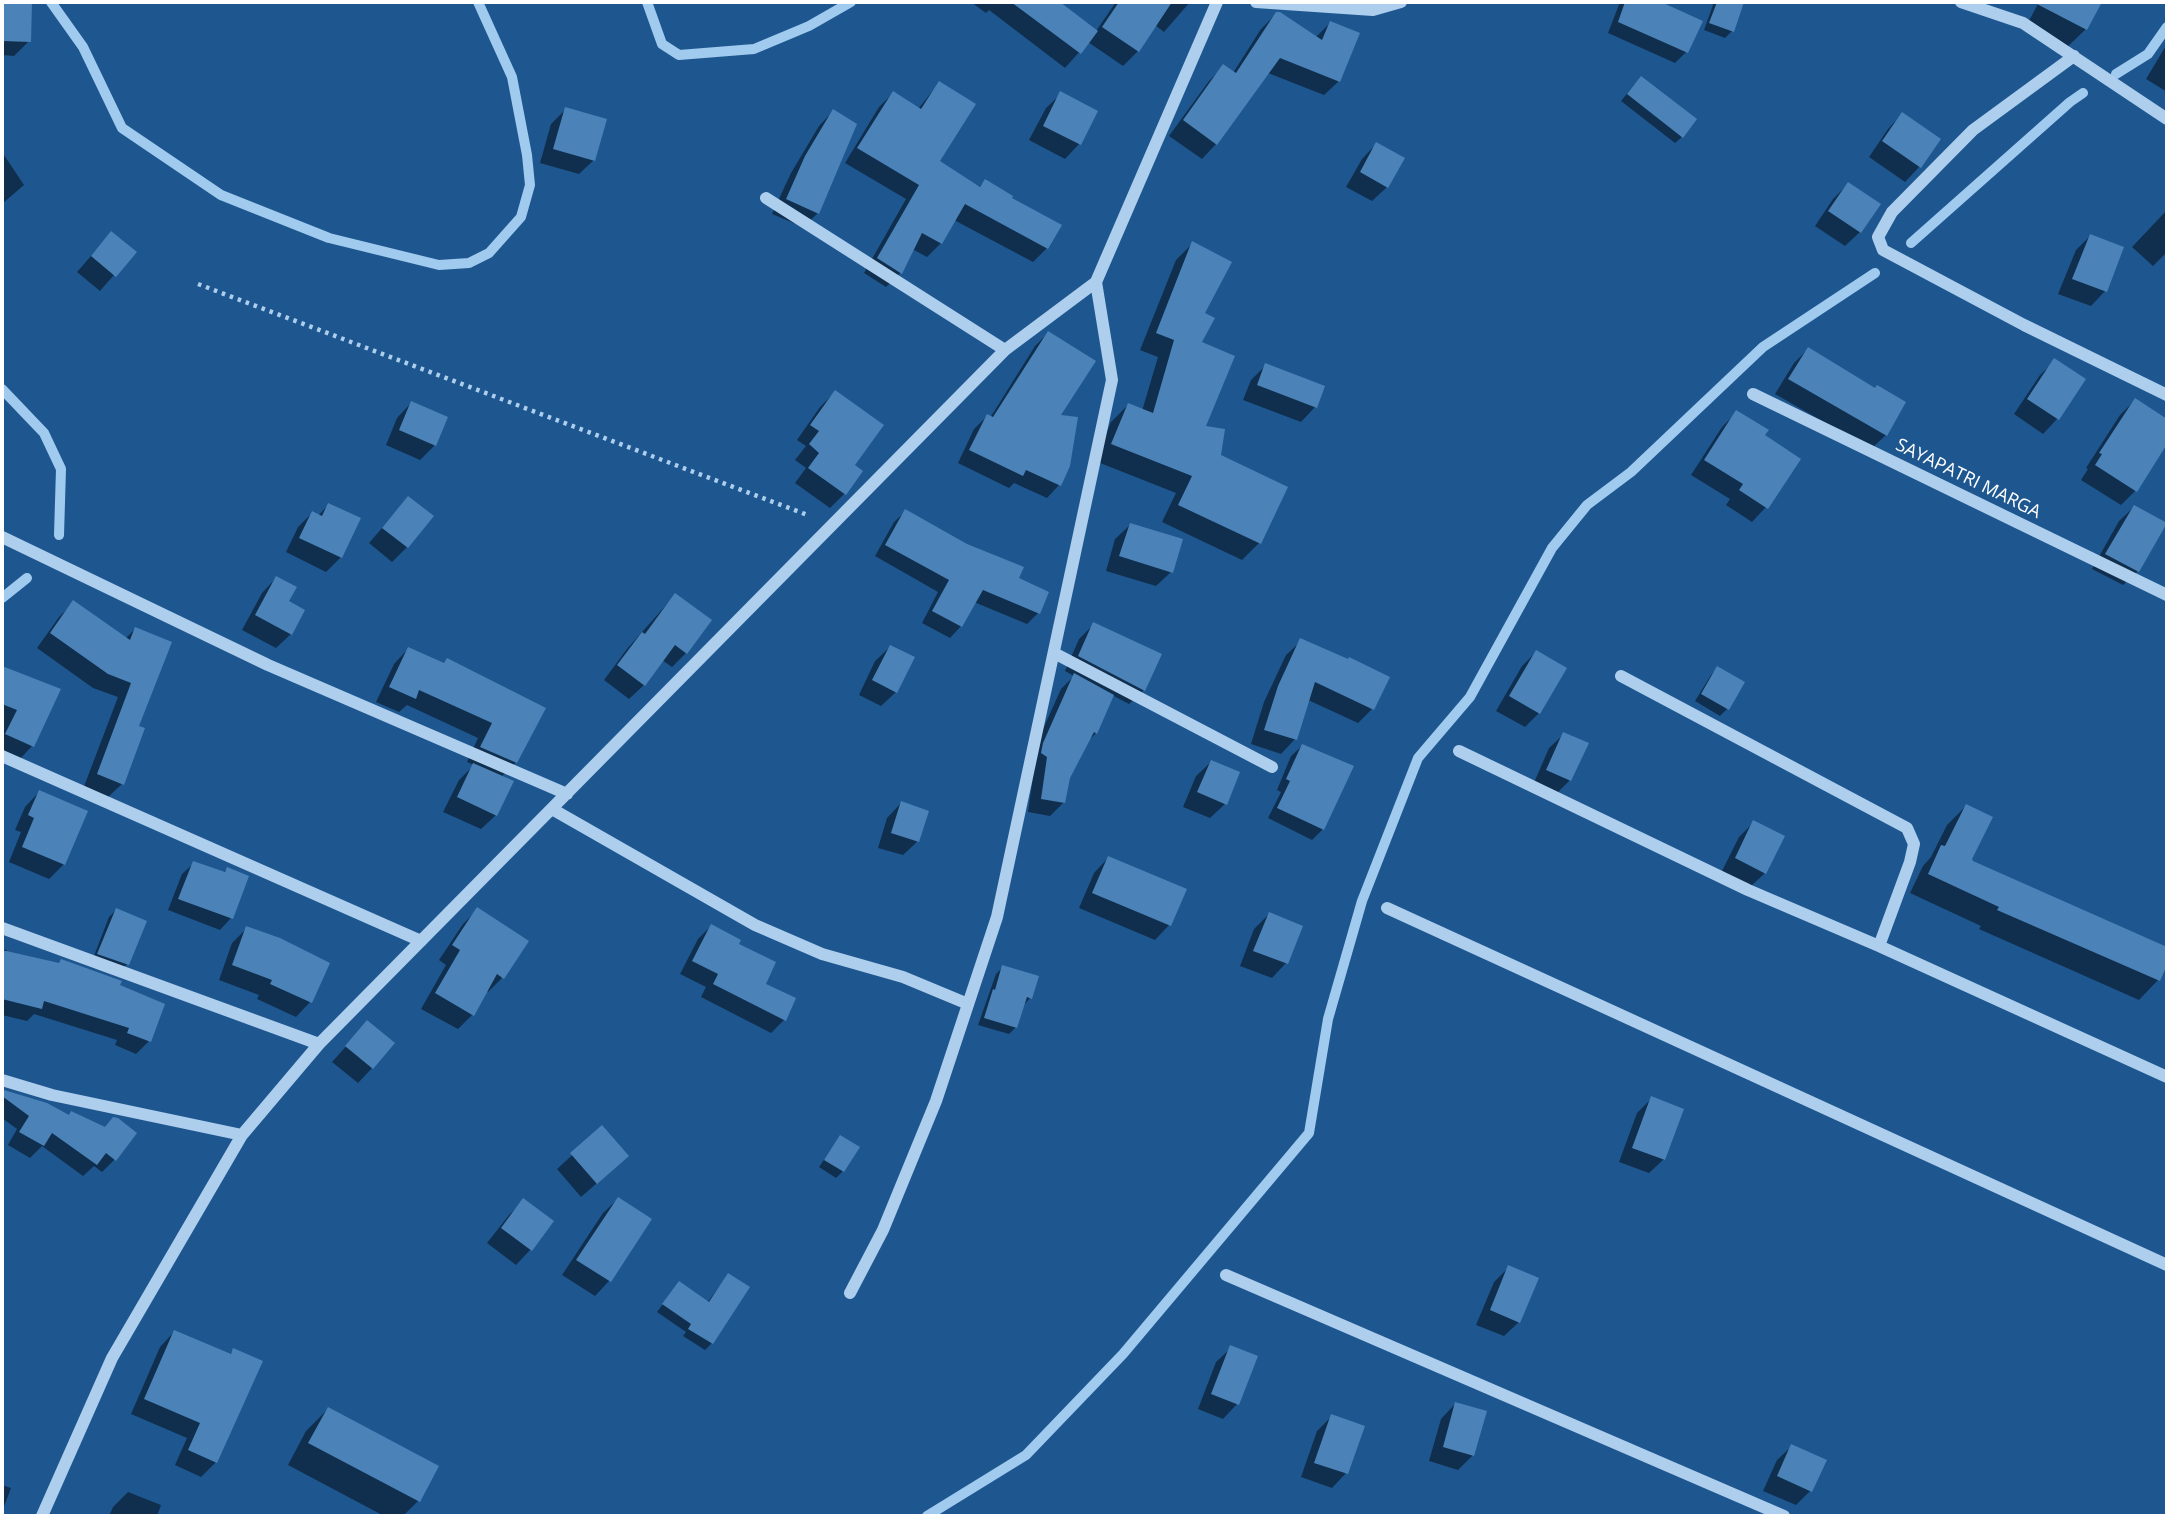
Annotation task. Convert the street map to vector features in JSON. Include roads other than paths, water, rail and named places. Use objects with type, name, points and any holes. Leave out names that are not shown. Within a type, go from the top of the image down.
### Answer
[{"type":"street","points":[[42,1516],[112,1358],[242,1135],[318,1044],[1005,350],[1096,282],[1217,2]]},
{"type":"street","points":[[1256,2],[1373,10],[1401,2]]},
{"type":"street","points":[[1961,2],[2023,23],[2167,118]]},
{"type":"street","points":[[2074,56],[1973,130],[1892,212],[1878,237],[1883,250],[2024,325],[2167,395]]},
{"type":"street","points":[[766,198],[1005,350]]},
{"type":"street","points":[[850,1293],[883,1230],[936,1101],[997,917],[1112,380],[1096,282]]},
{"type":"street","name":"SAYAPATRI MARGA","points":[[1753,394],[2167,595]]},
{"type":"street","points":[[2,537],[268,666],[567,794]]},
{"type":"street","points":[[1054,653],[1272,767]]},
{"type":"street","points":[[1620,676],[1907,828],[1914,844],[1910,862],[1879,946]]},
{"type":"street","points":[[1459,751],[1748,890],[1879,946],[2167,1077]]},
{"type":"street","points":[[2,756],[421,940]]},
{"type":"street","points":[[552,809],[755,925],[822,954],[903,977],[968,1004]]},
{"type":"street","points":[[1387,908],[2167,1265]]},
{"type":"street","points":[[2,929],[318,1044]]},
{"type":"street","points":[[2,1080],[52,1095],[242,1135]]},
{"type":"street","points":[[1226,1275],[1784,1516]]},
{"type":"waterway","points":[[51,2],[83,47],[122,128],[221,195],[329,238],[439,265],[469,263],[489,253],[521,217],[530,185],[512,77],[478,2]]},
{"type":"waterway","points":[[647,2],[662,44],[679,55],[754,49],[809,26],[851,2]]},
{"type":"waterway","points":[[2116,74],[2148,54],[2167,27]]},
{"type":"waterway","points":[[1911,243],[2083,93]]},
{"type":"waterway","points":[[927,1516],[1026,1455],[1123,1354],[1309,1133],[1328,1019],[1362,901],[1418,758],[1470,697],[1552,548],[1587,505],[1631,472],[1763,347],[1875,273]]},
{"type":"waterway","points":[[2,389],[44,433],[61,469],[59,535]]},
{"type":"waterway","points":[[2,598],[27,578]]}]
